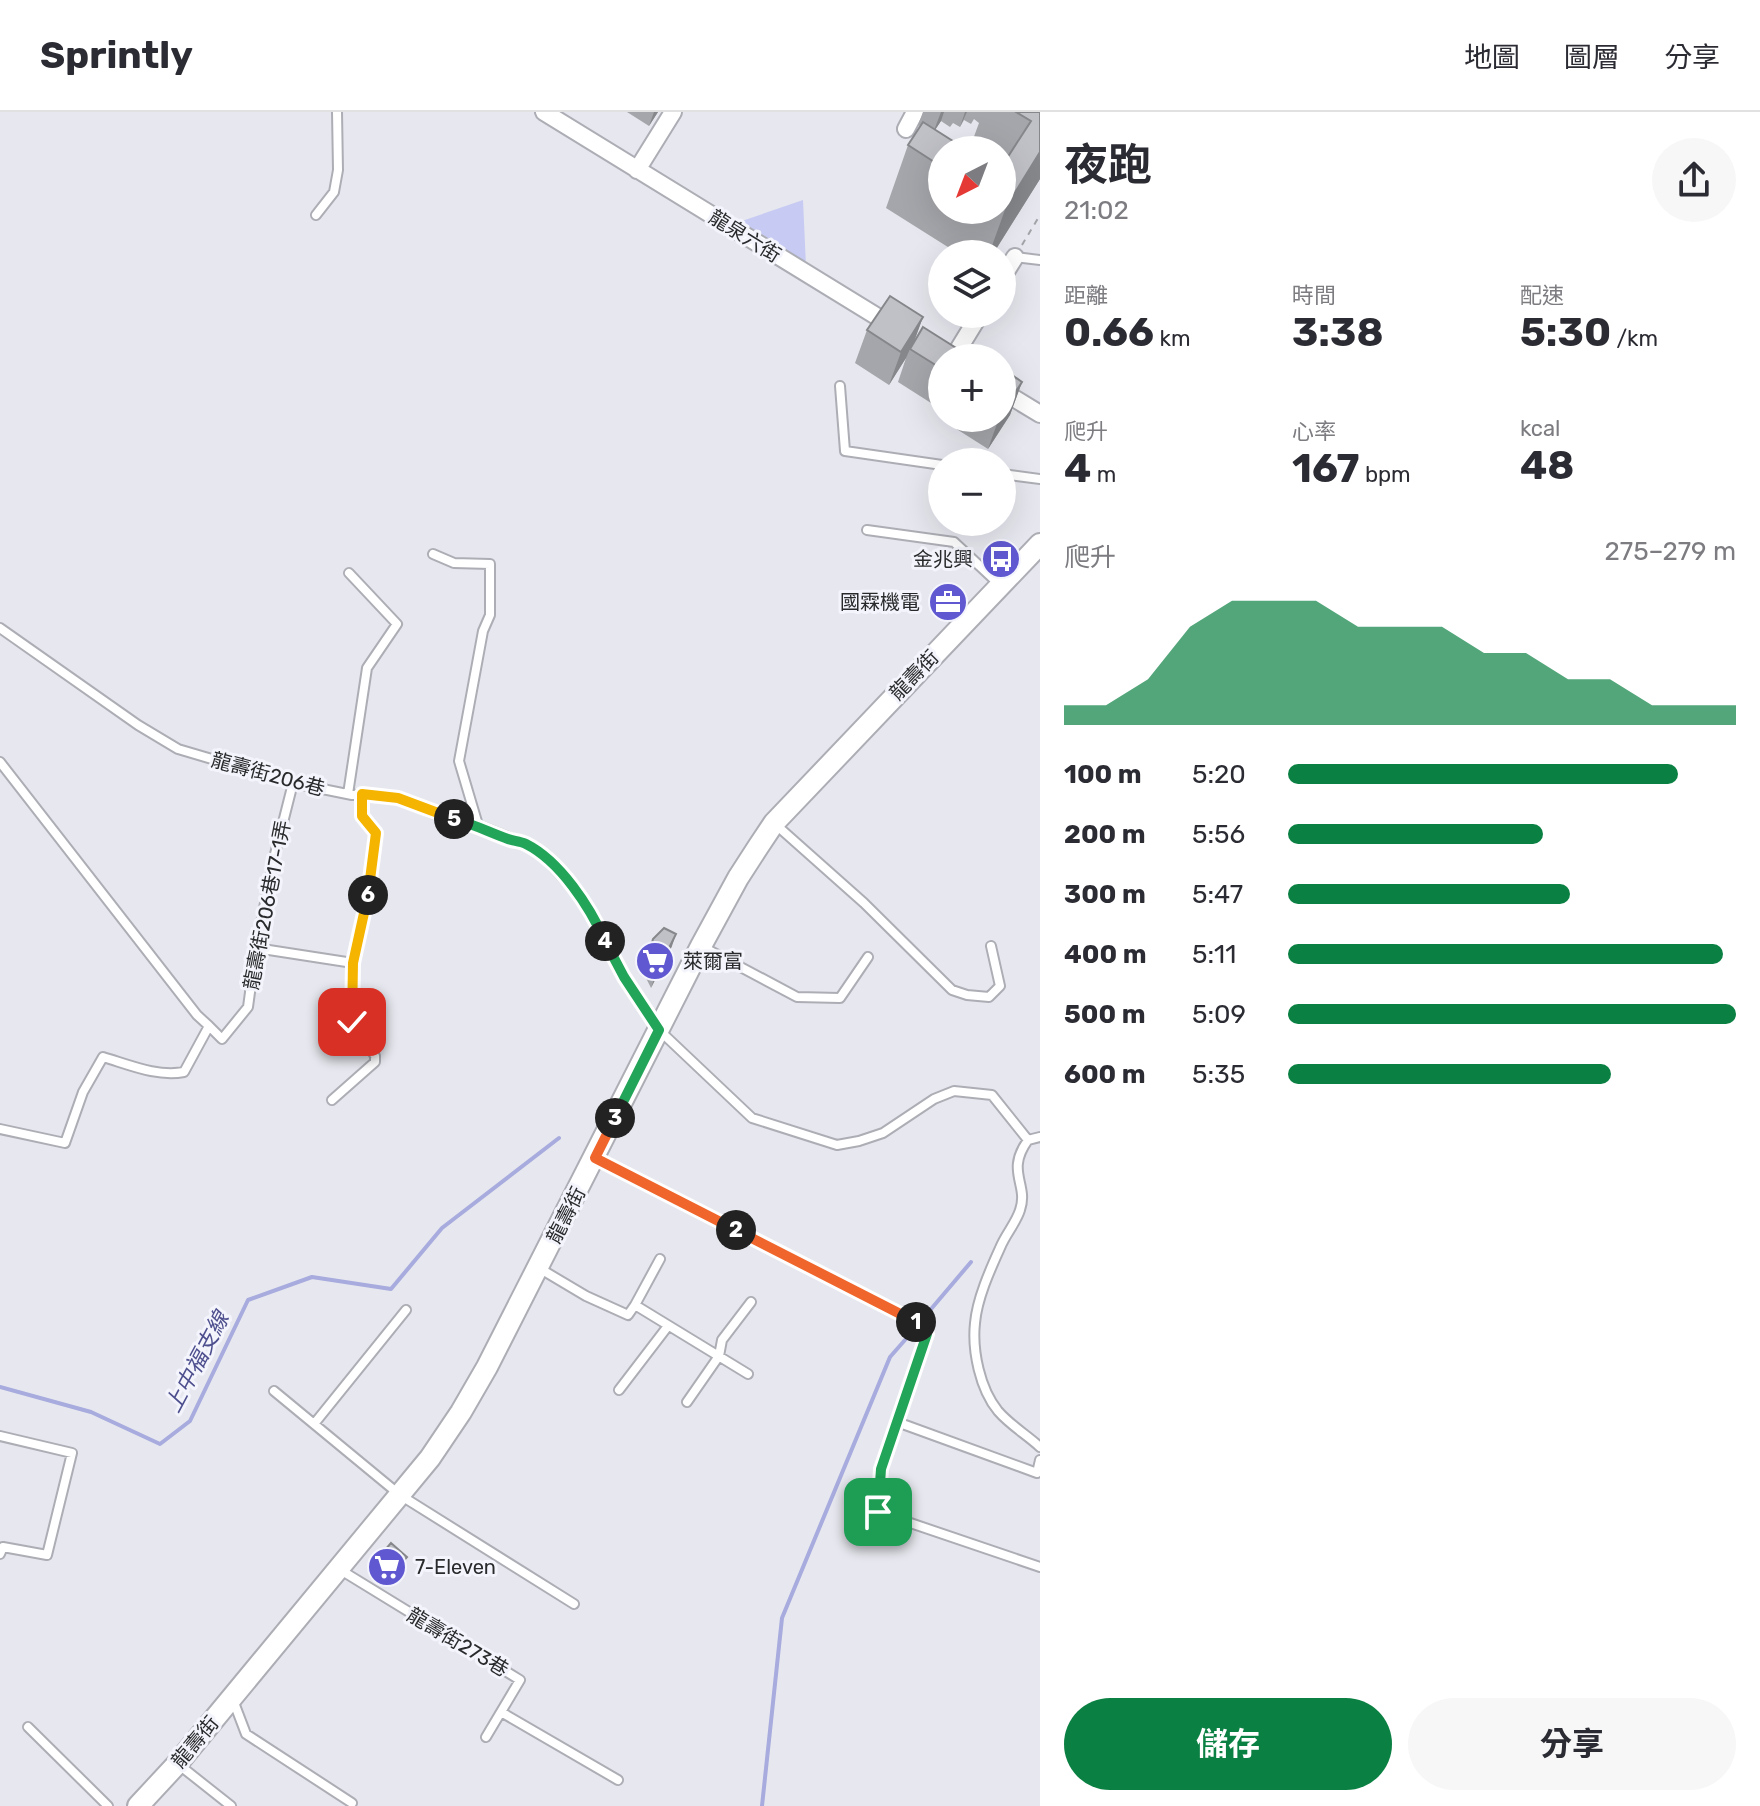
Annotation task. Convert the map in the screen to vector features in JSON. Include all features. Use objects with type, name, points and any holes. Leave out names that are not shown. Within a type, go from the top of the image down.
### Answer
[{"type":"street","name":"龍泉六街","points":[[544,112],[906,334]]},
{"type":"street","points":[[637,170],[673,112]]},
{"type":"street","points":[[906,129],[915,112]]},
{"type":"street","points":[[954,344],[968,328]]},
{"type":"street","points":[[1016,397],[1038,407]]},
{"type":"street","name":"龍壽街","points":[[138,1806],[177,1764],[400,1495],[461,1412],[539,1268],[701,946],[738,878],[774,823],[1040,544]]},
{"type":"lane","points":[[316,215],[334,192],[338,170],[337,112]]},
{"type":"lane","points":[[1016,257],[1040,260]]},
{"type":"lane","points":[[840,386],[845,451],[928,463]]},
{"type":"lane","points":[[1016,476],[1040,479]]},
{"type":"lane","points":[[867,530],[954,542],[1000,585]]},
{"type":"lane","points":[[433,554],[454,563],[490,564],[490,615],[483,631],[459,761],[478,825]]},
{"type":"lane","points":[[348,794],[367,668],[397,624],[349,573]]},
{"type":"lane","name":"龍壽街206巷","points":[[0,628],[138,725],[178,749],[293,783],[348,794],[398,798],[437,815],[478,825],[526,844],[544,857],[572,886],[594,916],[624,977],[659,1030],[752,1118],[837,1145],[883,1133],[934,1099],[954,1091],[992,1095],[1028,1140]]},
{"type":"lane","points":[[0,762],[197,1015],[209,1026],[184,1072],[151,1072],[103,1057],[83,1092],[65,1143],[0,1129]]},
{"type":"lane","name":"龍壽街206巷17-1弄","points":[[209,1026],[222,1039],[248,1007],[274,858],[293,783]]},
{"type":"lane","points":[[332,1100],[375,1062],[375,1056],[352,1022],[353,963],[369,891],[376,833],[362,816],[362,794]]},
{"type":"lane","points":[[774,823],[864,903],[952,990],[989,997],[1000,986],[991,946]]},
{"type":"lane","points":[[701,946],[797,997],[840,998],[868,957]]},
{"type":"lane","points":[[256,948],[353,963]]},
{"type":"lane","points":[[1040,1137],[1028,1140],[1019,1153],[1016,1175],[1021,1208],[1000,1246],[979,1302],[975,1324],[977,1361],[986,1392],[998,1410],[1040,1447]]},
{"type":"lane","points":[[595,1158],[923,1326],[927,1334],[881,1469],[878,1512],[1040,1567]]},
{"type":"lane","points":[[539,1268],[586,1296],[628,1315],[660,1259]]},
{"type":"lane","points":[[687,1402],[719,1356],[722,1340],[751,1302]]},
{"type":"lane","points":[[635,1305],[748,1374]]},
{"type":"lane","points":[[314,1424],[406,1310]]},
{"type":"lane","points":[[619,1390],[668,1326]]},
{"type":"lane","points":[[274,1391],[400,1495],[574,1604]]},
{"type":"lane","points":[[897,1422],[1037,1473],[1040,1460]]},
{"type":"lane","points":[[0,1436],[72,1453],[47,1555],[1,1549]]},
{"type":"lane","name":"龍壽街273巷","points":[[339,1569],[520,1680],[486,1737]]},
{"type":"lane","points":[[232,1698],[246,1734],[352,1803]]},
{"type":"lane","points":[[501,1712],[618,1780]]},
{"type":"lane","points":[[28,1727],[108,1806]]},
{"type":"lane","points":[[177,1764],[231,1806]]},
{"type":"path","points":[[1016,255],[1040,215]]},
{"type":"shaded area","points":[[803,200],[806,266],[736,223]]},
{"type":"building","points":[[1016,112],[1040,112],[1040,152],[1016,191],[1016,144],[1031,121]]},
{"type":"building","points":[[923,122],[945,136],[928,136],[928,158],[908,145]]},
{"type":"building","points":[[890,296],[923,317],[901,352],[867,330]]},
{"type":"building","points":[[923,327],[950,344],[928,344],[928,360],[910,349]]},
{"type":"building","points":[[1016,378],[1022,382],[1016,391]]},
{"type":"building","name":"萊爾富","points":[[664,928],[676,934],[655,976],[647,960],[653,939]]},
{"type":"building","name":"7-Eleven","points":[[391,1543],[407,1557],[387,1579],[372,1565]]},
{"type":"waterway","name":"上中福支線","points":[[0,1387],[91,1412],[160,1444],[190,1421],[248,1300],[312,1277],[391,1289],[442,1228],[559,1138]]},
{"type":"waterway","points":[[926,1315],[971,1262]]},
{"type":"waterway","points":[[762,1806],[782,1618],[890,1357],[912,1332]]},
{"type":"place","name":"金兆興","points":[[1001,559]]},
{"type":"place","name":"國霖機電","points":[[948,602]]},
{"type":"place","name":"萊爾富","points":[[655,961]]},
{"type":"place","name":"7-Eleven","points":[[387,1567]]},
{"type":"route","points":[[352,1022],[353,963],[369,891],[376,833],[362,816],[362,794],[398,798],[437,815],[478,825],[526,844],[544,857],[582,898],[594,916],[624,977],[659,1030],[595,1158],[923,1326],[927,1334],[881,1469],[878,1512]]}]
